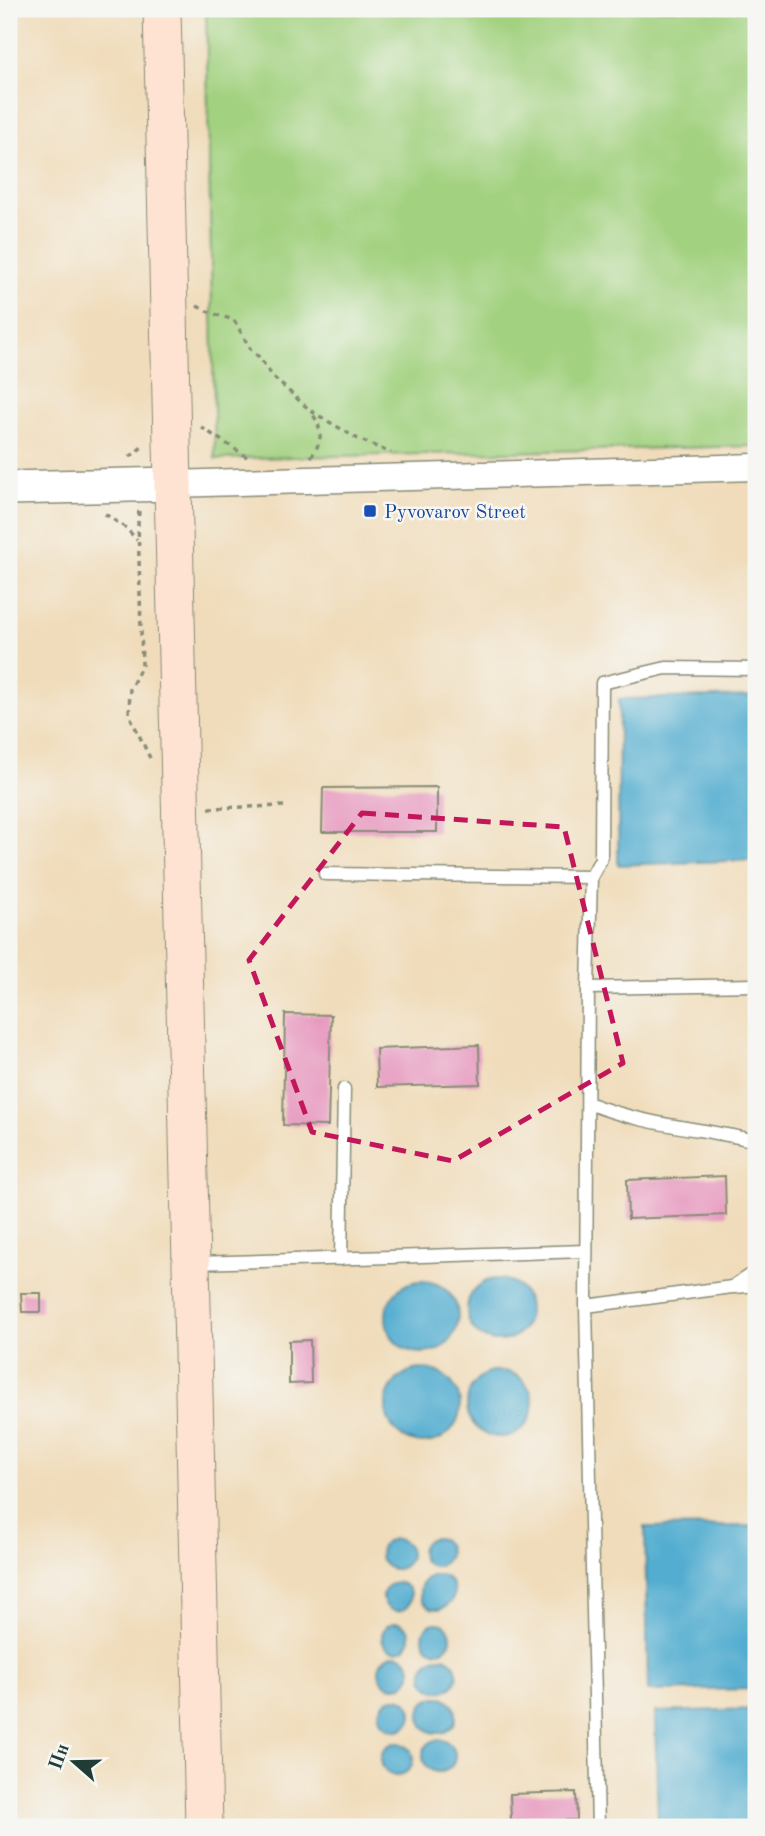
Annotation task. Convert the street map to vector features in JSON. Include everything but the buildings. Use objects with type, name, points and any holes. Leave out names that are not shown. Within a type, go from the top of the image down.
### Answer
[{"type":"main road","points":[[162,9],[204,1827]]},
{"type":"street","points":[[9,488],[756,467]]},
{"type":"lane","points":[[598,1827],[586,1251],[591,877],[601,859],[602,683],[666,668],[756,669]]},
{"type":"lane","points":[[325,874],[591,877]]},
{"type":"lane","points":[[588,988],[756,985]]},
{"type":"lane","points":[[341,1259],[344,1089]]},
{"type":"lane","points":[[587,1103],[655,1123],[756,1141]]},
{"type":"lane","points":[[191,1263],[586,1251]]},
{"type":"lane","points":[[732,1287],[756,1271]]},
{"type":"lane","points":[[586,1306],[756,1285]]},
{"type":"path","points":[[197,306],[234,320],[251,349],[273,377],[311,411],[358,439],[413,463],[426,477]]},
{"type":"path","points":[[200,425],[289,481],[316,449],[320,437],[320,426],[311,411]]},
{"type":"path","points":[[138,522],[142,665],[130,689],[129,714],[153,765]]},
{"type":"path","points":[[209,808],[288,806]]},
{"type":"highlighted area","points":[[362,813],[564,827],[623,1063],[453,1161],[312,1132],[249,960]]},
{"type":"green space","points":[[206,9],[756,9],[756,446],[215,459]]},
{"type":"water","points":[[756,696],[756,860],[618,865],[619,699]]},
{"type":"water","points":[[498,1279],[510,1281],[520,1288],[527,1298],[527,1322],[520,1332],[510,1339],[498,1341],[486,1339],[476,1332],[469,1322],[467,1310],[469,1298],[476,1288],[486,1281]]},
{"type":"water","points":[[422,1281],[442,1287],[452,1297],[458,1317],[452,1337],[442,1347],[422,1353],[402,1347],[392,1337],[386,1317],[392,1297],[402,1287]]},
{"type":"water","points":[[416,1369],[430,1369],[444,1375],[454,1385],[460,1406],[454,1427],[444,1437],[430,1443],[416,1443],[402,1437],[392,1427],[386,1413],[386,1399],[392,1385],[402,1375]]},
{"type":"water","points":[[500,1371],[523,1381],[533,1404],[523,1427],[500,1437],[477,1427],[467,1404],[477,1381]]},
{"type":"water","points":[[756,1526],[756,1689],[648,1691],[645,1527]]},
{"type":"water","points":[[435,1538],[445,1542],[449,1552],[445,1562],[435,1566],[425,1562],[421,1552],[425,1542]]},
{"type":"water","points":[[395,1539],[406,1543],[410,1554],[406,1565],[395,1569],[384,1565],[380,1554],[384,1543]]},
{"type":"water","points":[[437,1575],[449,1580],[454,1592],[449,1604],[437,1609],[425,1604],[420,1592],[425,1580]]},
{"type":"water","points":[[397,1583],[407,1587],[411,1597],[407,1607],[397,1611],[387,1607],[383,1597],[387,1587]]},
{"type":"water","points":[[396,1623],[406,1627],[410,1637],[406,1647],[396,1651],[386,1647],[382,1637],[386,1627]]},
{"type":"water","points":[[437,1623],[447,1627],[451,1637],[447,1647],[437,1651],[427,1647],[423,1637],[427,1627]]},
{"type":"water","points":[[395,1655],[407,1659],[411,1671],[407,1683],[395,1687],[383,1683],[379,1671],[383,1659]]},
{"type":"water","points":[[440,1657],[452,1662],[457,1674],[452,1686],[440,1691],[428,1686],[423,1674],[428,1662]]},
{"type":"water","points":[[438,1697],[450,1703],[456,1715],[450,1727],[438,1733],[426,1727],[420,1715],[426,1703]]},
{"type":"water","points":[[396,1698],[407,1703],[412,1714],[407,1725],[396,1730],[385,1725],[380,1714],[385,1703]]},
{"type":"water","points":[[756,1709],[756,1827],[658,1827],[655,1712]]},
{"type":"water","points":[[439,1740],[450,1745],[455,1756],[450,1767],[439,1772],[428,1767],[423,1756],[428,1745]]},
{"type":"water","points":[[397,1743],[408,1748],[413,1759],[408,1770],[397,1775],[386,1770],[381,1759],[386,1748]]},
{"type":"place","name":"Pyvovarov Street","points":[[370,511]]}]
